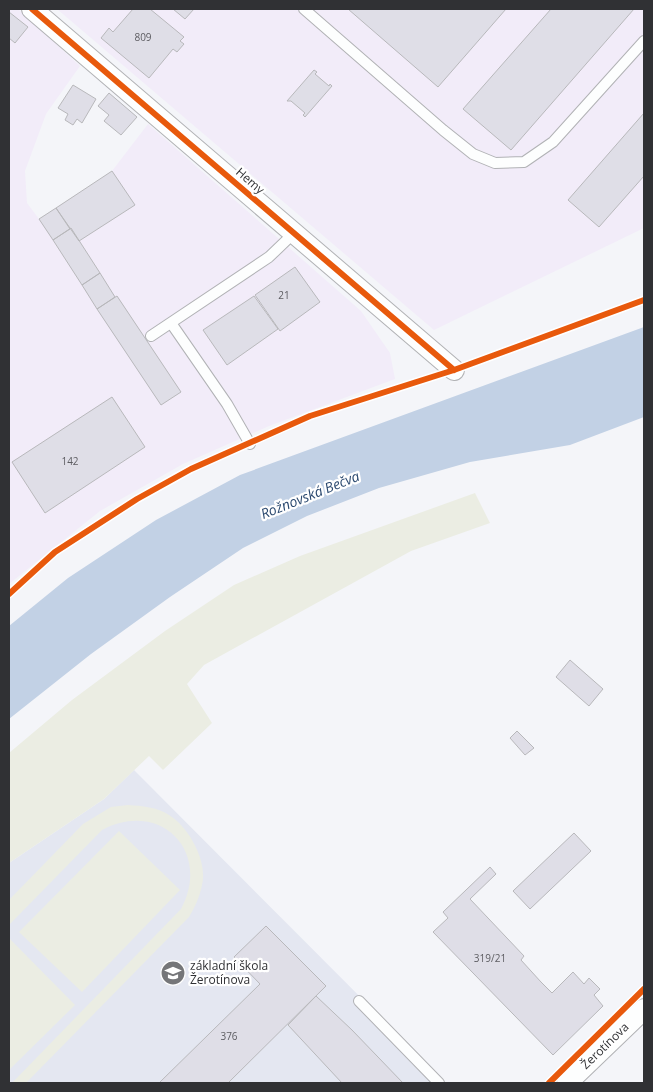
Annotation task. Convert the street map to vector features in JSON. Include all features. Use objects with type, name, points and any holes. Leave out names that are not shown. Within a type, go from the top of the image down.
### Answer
[{"type":"street","name":"Hemy","points":[[32,9],[454,370]]},
{"type":"street","name":"Žerotínova","points":[[566,1083],[644,1010]]},
{"type":"lane","points":[[304,9],[443,130],[473,154],[495,163],[524,162],[553,142],[644,41]]},
{"type":"lane","points":[[151,336],[269,257],[294,233]]},
{"type":"lane","points":[[171,322],[227,404],[250,444]]},
{"type":"lane","points":[[359,1001],[439,1083]]},
{"type":"shaded area","points":[[9,9],[18,9],[80,66],[46,114],[25,171],[27,203],[39,219],[112,171],[148,124],[361,311],[390,353],[395,379],[269,426],[183,464],[100,511],[9,584]]},
{"type":"shaded area","points":[[57,9],[644,9],[644,228],[434,330]]},
{"type":"shaded area","points":[[475,493],[490,523],[411,551],[204,665],[187,684],[212,723],[163,770],[149,756],[104,799],[9,863],[9,753],[72,700],[165,631],[234,585],[300,556]]},
{"type":"shaded area","name":"základní škola Žerotínova","points":[[134,770],[446,1083],[9,1083],[9,863],[104,799]]},
{"type":"shaded area","points":[[128,805],[149,807],[164,812],[176,821],[190,836],[202,866],[202,885],[197,901],[189,917],[26,1083],[12,1083],[181,909],[189,888],[190,868],[185,850],[175,836],[161,826],[143,821],[123,822],[102,830],[9,925],[9,900],[83,824],[111,807]]},
{"type":"shaded area","points":[[119,831],[180,890],[82,992],[19,932]]},
{"type":"shaded area","points":[[9,938],[75,1005],[9,1070]]},
{"type":"water","name":"Rožnovská Bečva","points":[[644,327],[644,417],[570,445],[470,462],[379,488],[307,516],[243,548],[170,597],[91,654],[9,719],[9,626],[68,578],[156,520],[240,475]]},
{"type":"building","points":[[133,9],[150,9],[184,37],[180,41],[184,44],[177,52],[173,49],[149,78],[101,38],[109,28],[113,32]]},
{"type":"building","points":[[173,9],[194,9],[185,19]]},
{"type":"building","points":[[348,9],[506,9],[438,87]]},
{"type":"building","points":[[551,9],[634,9],[511,150],[463,109]]},
{"type":"building","points":[[9,12],[28,27],[15,43],[9,38]]},
{"type":"building","points":[[314,70],[317,72],[315,74],[329,86],[330,84],[332,86],[305,117],[303,115],[305,113],[291,101],[287,101]]},
{"type":"building","points":[[73,85],[96,99],[82,123],[77,119],[73,125],[65,120],[68,114],[58,108]]},
{"type":"building","points":[[109,93],[137,117],[121,135],[104,121],[109,115],[98,106]]},
{"type":"building","points":[[644,113],[644,176],[599,227],[568,200]]},
{"type":"building","points":[[112,171],[135,205],[79,241],[56,208]]},
{"type":"building","points":[[56,208],[70,229],[53,240],[39,219]]},
{"type":"building","points":[[71,228],[100,273],[82,285],[53,240]]},
{"type":"building","points":[[295,267],[320,302],[280,331],[255,295]]},
{"type":"building","points":[[100,273],[115,297],[97,309],[82,285]]},
{"type":"building","points":[[117,296],[181,392],[161,405],[97,309]]},
{"type":"building","points":[[254,296],[278,329],[227,365],[203,330]]},
{"type":"building","points":[[112,397],[145,447],[45,513],[12,462]]},
{"type":"building","points":[[570,660],[603,689],[589,706],[556,677]]},
{"type":"building","points":[[517,731],[534,748],[525,755],[510,738]]},
{"type":"building","points":[[574,833],[591,851],[530,909],[513,891]]},
{"type":"building","points":[[490,867],[496,874],[470,899],[524,956],[521,960],[552,993],[573,972],[584,984],[589,978],[600,989],[594,995],[603,1006],[553,1055],[433,932],[448,918],[443,912]]},
{"type":"building","points":[[266,926],[326,986],[228,1083],[159,1083],[260,984],[234,957]]},
{"type":"building","points":[[316,996],[403,1083],[342,1083],[288,1025]]},
{"type":"cycle path","points":[[32,9],[454,370]]},
{"type":"cycle path","points":[[9,594],[55,552],[137,499],[191,469],[310,416],[454,370],[644,300]]},
{"type":"cycle path","points":[[549,1083],[644,989]]},
{"type":"place","name":"základní škola Žerotínova","points":[[173,973]]}]
